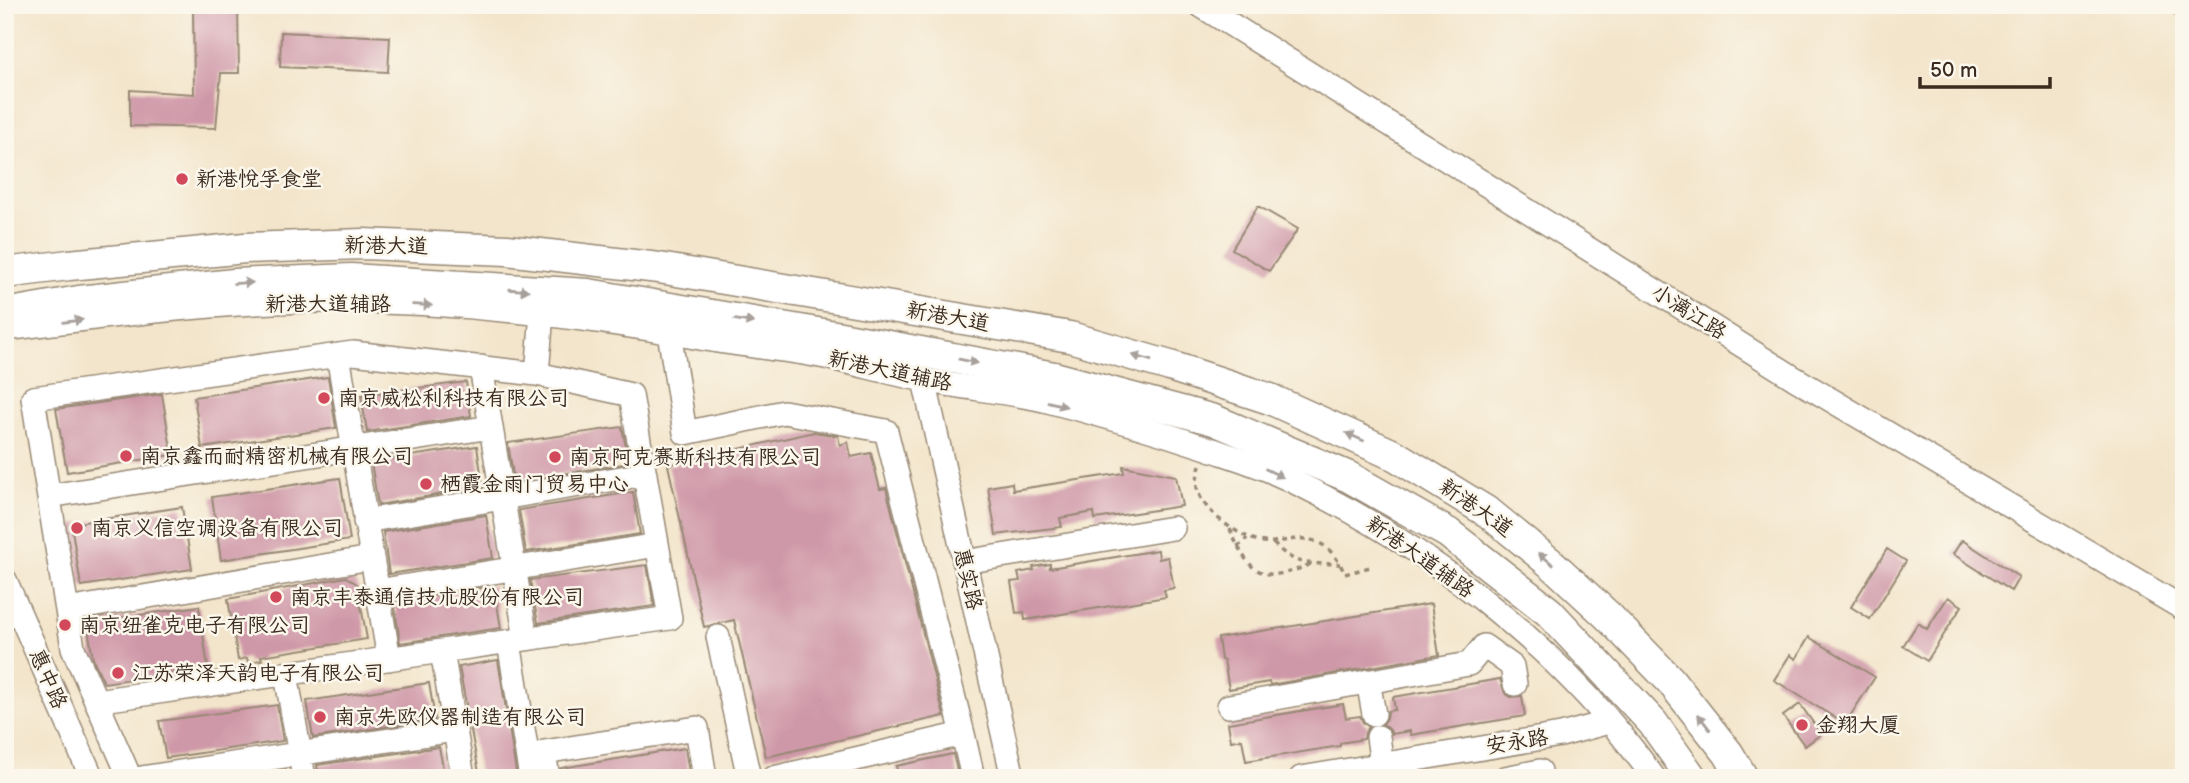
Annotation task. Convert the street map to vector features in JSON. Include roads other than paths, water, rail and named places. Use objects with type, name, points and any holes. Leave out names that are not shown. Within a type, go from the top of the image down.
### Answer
[{"type":"main road","name":"新港大道","points":[[5,273],[245,248],[363,244],[507,250],[659,268],[1070,337],[1170,366],[1270,399],[1396,456],[1489,513],[1554,566],[1670,680],[1728,753],[1743,778]]},
{"type":"main road","name":"新港大道","points":[[5,314],[79,301],[234,284],[351,279],[588,295],[841,337],[1054,377],[1201,417],[1349,477],[1448,533],[1549,612],[1653,723],[1692,778]]},
{"type":"street","name":"小漓江路","points":[[1200,5],[1794,378],[2184,609]]},
{"type":"street","name":"新港大道辅路","points":[[5,329],[178,309],[275,302],[479,307],[582,317],[813,355],[924,380],[1041,400],[1152,429],[1264,468],[1347,509],[1448,574],[1524,633],[1585,692],[1654,778]]},
{"type":"street","points":[[537,374],[542,313]]},
{"type":"street","points":[[669,332],[685,433],[784,412],[886,431],[973,778]]},
{"type":"street","points":[[70,727],[99,707],[286,674],[670,618],[631,395],[537,374],[353,353],[33,398],[73,648],[99,707],[130,778]]},
{"type":"street","points":[[338,355],[389,659]]},
{"type":"street","points":[[481,367],[514,569],[517,640],[531,778]]},
{"type":"street","name":"惠实路","points":[[924,380],[1013,778]]},
{"type":"street","points":[[49,496],[491,427]]},
{"type":"street","points":[[365,520],[645,474]]},
{"type":"street","points":[[964,562],[1173,528]]},
{"type":"street","points":[[377,591],[657,545]]},
{"type":"street","points":[[67,610],[371,558]]},
{"type":"street","name":"惠中路","points":[[5,580],[92,778]]},
{"type":"street","points":[[718,637],[749,778]]},
{"type":"street","points":[[1229,706],[1469,664],[1484,646],[1512,666],[1515,684]]},
{"type":"street","points":[[442,651],[463,778]]},
{"type":"street","points":[[286,674],[304,778]]},
{"type":"street","points":[[1368,681],[1374,714]]},
{"type":"street","name":"安永路","points":[[1301,778],[1561,735],[1609,722]]},
{"type":"street","points":[[548,778],[544,752],[697,728],[705,778]]},
{"type":"street","points":[[141,778],[455,730]]},
{"type":"street","points":[[774,778],[963,734]]},
{"type":"street","points":[[1378,737],[1382,764]]},
{"type":"street","points":[[1505,778],[1540,771],[1541,778]]},
{"type":"place","name":"新港悦孚食堂","points":[[182,179]]},
{"type":"place","name":"南京威松利科技有限公司","points":[[324,398]]},
{"type":"place","name":"南京鑫而耐精密机械有限公司","points":[[126,456]]},
{"type":"place","name":"南京阿克赛斯科技有限公司","points":[[555,457]]},
{"type":"place","name":"栖霞金雨门贸易中心","points":[[426,484]]},
{"type":"place","name":"南京义信空调设备有限公司","points":[[77,528]]},
{"type":"place","name":"南京丰泰通信技术股份有限公司","points":[[276,597]]},
{"type":"place","name":"南京纽雀克电子有限公司","points":[[65,625]]},
{"type":"place","name":"江苏荣泽天韵电子有限公司","points":[[118,673]]},
{"type":"place","name":"南京先欧仪器制造有限公司","points":[[320,717]]},
{"type":"place","name":"金翔大厦","points":[[1802,725]]}]
